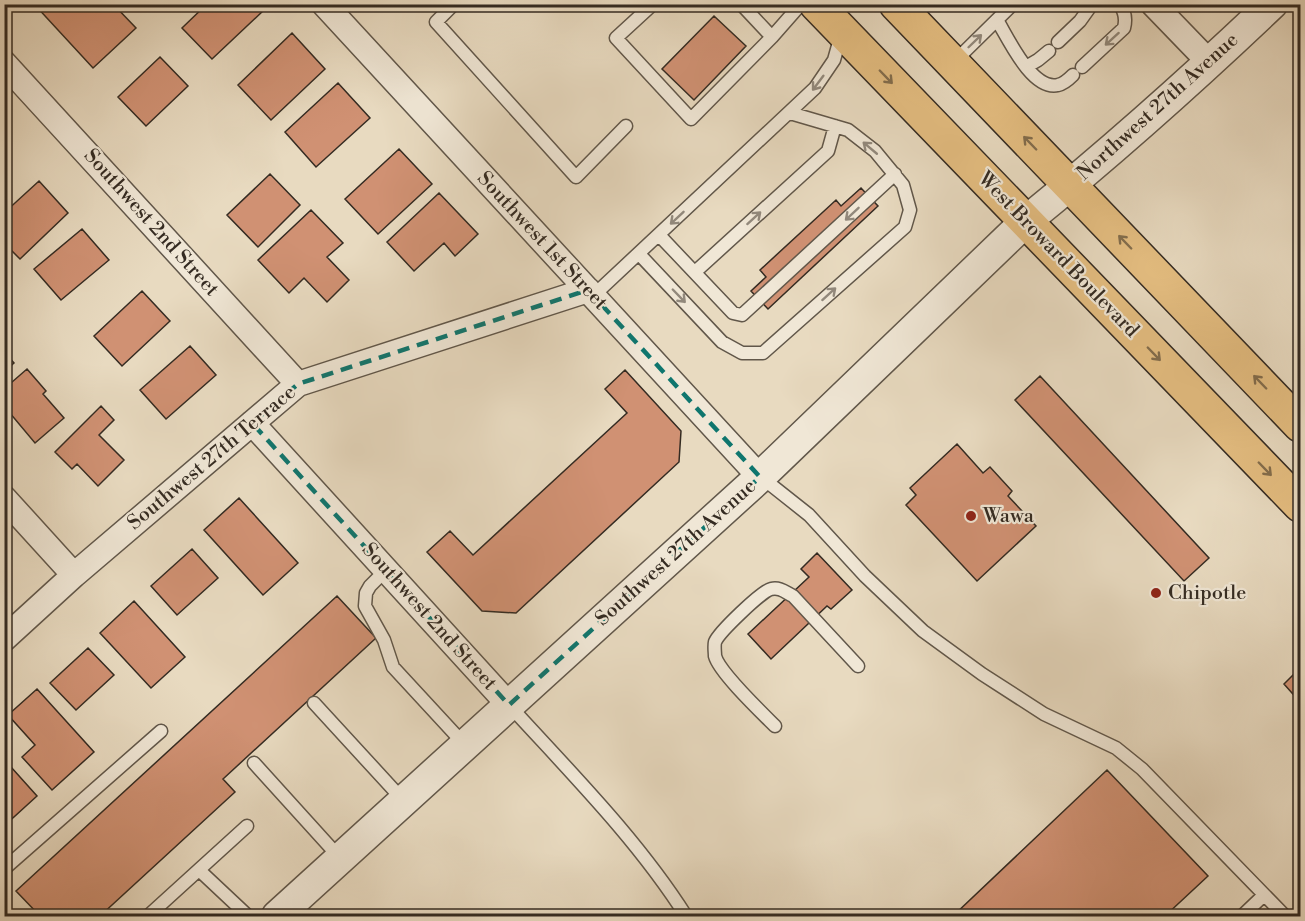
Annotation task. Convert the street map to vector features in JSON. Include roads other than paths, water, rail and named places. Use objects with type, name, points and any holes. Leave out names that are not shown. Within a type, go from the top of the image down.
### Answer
[{"type":"main road","name":"West Broward Boulevard","points":[[816,4],[1300,505]]},
{"type":"main road","points":[[896,4],[1300,425]]},
{"type":"street","name":"Southwest 1st Street","points":[[324,4],[760,477]]},
{"type":"street","points":[[1154,4],[1210,63]]},
{"type":"street","name":"Northwest 27th Avenue","points":[[1071,185],[1210,63],[1272,4]]},
{"type":"street","name":"Southwest 2nd Street","points":[[4,63],[298,384]]},
{"type":"street","name":"Southwest 27th Avenue","points":[[277,916],[760,477],[1025,222],[1071,185]]},
{"type":"street","name":"Southwest 27th Terrace","points":[[4,639],[74,575],[298,384],[591,293]]},
{"type":"street","name":"Southwest 2nd Street","points":[[252,423],[509,705]]},
{"type":"street","points":[[4,498],[74,575]]},
{"type":"lane","points":[[454,4],[436,22],[576,177],[626,126]]},
{"type":"lane","points":[[652,4],[616,38],[691,119],[772,37],[801,4]]},
{"type":"lane","points":[[741,4],[772,37]]},
{"type":"lane","points":[[953,63],[1013,4]]},
{"type":"lane","points":[[1026,67],[1038,60],[1080,21],[1090,8],[1089,4]]},
{"type":"lane","points":[[997,20],[1026,67],[1042,82],[1051,86],[1060,85],[1124,28],[1126,21],[1119,4]]},
{"type":"lane","points":[[591,293],[639,254],[815,88],[834,60],[842,31]]},
{"type":"lane","points":[[639,254],[722,342],[742,353],[763,353],[905,227],[910,210],[903,185],[875,151],[848,129],[790,113]]},
{"type":"lane","points":[[695,272],[828,151],[835,126]]},
{"type":"lane","points":[[659,234],[733,313],[742,315],[895,174]]},
{"type":"lane","points":[[760,477],[809,516],[923,631],[981,674],[1044,714],[1116,748],[1142,769],[1285,916]]},
{"type":"lane","points":[[386,570],[370,586],[366,593],[365,606],[384,640],[393,667],[465,746]]},
{"type":"lane","points":[[775,726],[721,668],[715,656],[715,643],[723,631],[769,589],[780,589],[793,596],[858,666]]},
{"type":"lane","points":[[314,704],[404,801]]},
{"type":"lane","points":[[509,705],[609,815],[665,884],[686,916]]},
{"type":"lane","points":[[4,869],[161,731]]},
{"type":"lane","points":[[254,763],[340,859]]},
{"type":"lane","points":[[148,916],[247,826]]},
{"type":"lane","points":[[199,870],[248,916]]},
{"type":"lane","points":[[1242,916],[1264,895]]},
{"type":"place","name":"Wawa","points":[[971,516]]},
{"type":"place","name":"Chipotle","points":[[1156,593]]}]
